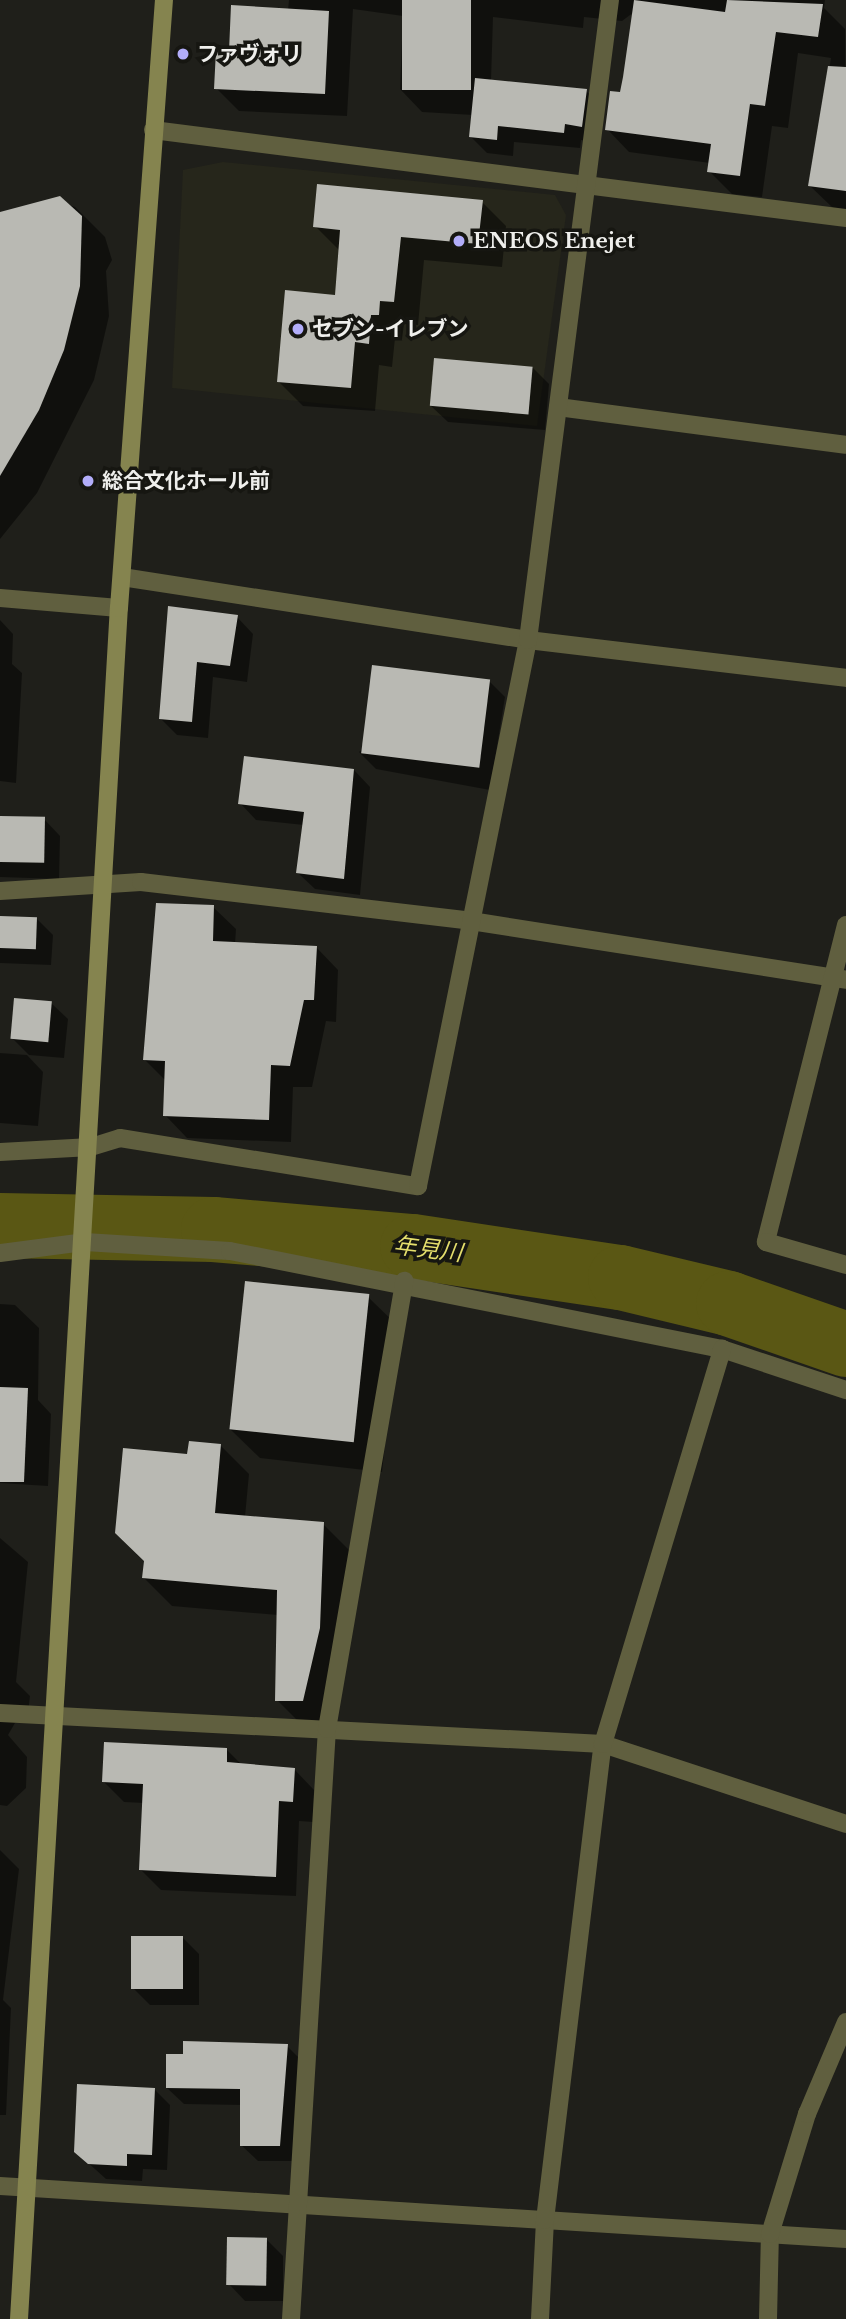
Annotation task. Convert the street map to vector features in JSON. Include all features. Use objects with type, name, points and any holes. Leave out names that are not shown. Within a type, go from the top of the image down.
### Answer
[{"type":"street","points":[[19,2319],[91,1147],[119,608],[164,0]]},
{"type":"street","points":[[0,1152],[91,1147],[120,1138],[418,1186],[528,640],[610,0]]},
{"type":"street","points":[[153,130],[846,218]]},
{"type":"street","points":[[558,407],[846,445]]},
{"type":"street","points":[[122,577],[528,640],[846,678]]},
{"type":"street","points":[[0,598],[119,608]]},
{"type":"street","points":[[0,891],[106,882],[471,921],[839,979]]},
{"type":"street","points":[[846,925],[839,979],[766,1242],[846,1265]]},
{"type":"street","points":[[0,1253],[85,1242],[230,1251],[404,1281],[722,1349],[846,1390]]},
{"type":"street","points":[[291,2319],[327,1729],[404,1281]]},
{"type":"street","points":[[540,2319],[545,2220],[603,1744],[722,1349]]},
{"type":"street","points":[[0,1713],[603,1744],[846,1824]]},
{"type":"street","points":[[768,2319],[771,2234],[807,2114],[846,2022]]},
{"type":"street","points":[[0,2186],[26,2190],[298,2202],[846,2239]]},
{"type":"shaded area","points":[[223,162],[555,195],[566,215],[537,426],[172,388],[183,170]]},
{"type":"building","points":[[402,0],[471,0],[471,90],[402,90]]},
{"type":"building","points":[[634,0],[725,12],[727,0],[823,4],[818,37],[776,32],[765,106],[750,104],[740,176],[707,172],[711,144],[605,130],[610,91],[620,92]]},
{"type":"building","points":[[231,5],[329,11],[325,94],[214,89],[216,50],[229,51]]},
{"type":"building","points":[[828,66],[846,67],[846,191],[808,186]]},
{"type":"building","points":[[475,78],[587,89],[582,127],[565,124],[564,133],[498,126],[497,140],[469,137]]},
{"type":"building","points":[[317,184],[483,200],[478,244],[401,237],[394,302],[380,301],[379,315],[371,315],[369,344],[355,342],[351,388],[277,382],[285,290],[335,295],[340,230],[313,227]]},
{"type":"building","points":[[60,196],[82,216],[80,286],[64,350],[39,410],[0,476],[0,212]]},
{"type":"building","points":[[434,358],[533,367],[528,414],[430,406]]},
{"type":"building","points":[[168,606],[238,615],[230,666],[197,662],[192,722],[159,719]]},
{"type":"building","points":[[372,665],[490,680],[479,768],[361,753]]},
{"type":"building","points":[[244,756],[354,769],[344,879],[296,873],[304,812],[238,804]]},
{"type":"building","points":[[0,816],[45,817],[44,863],[0,862]]},
{"type":"building","points":[[156,903],[214,905],[213,941],[317,946],[314,1000],[304,1000],[290,1066],[271,1065],[269,1120],[163,1116],[165,1061],[143,1060]]},
{"type":"building","points":[[0,916],[37,917],[36,949],[0,948]]},
{"type":"building","points":[[14,998],[52,1001],[48,1042],[10,1039]]},
{"type":"building","points":[[245,1281],[369,1294],[354,1442],[229,1429]]},
{"type":"building","points":[[0,1387],[28,1388],[24,1482],[0,1482]]},
{"type":"building","points":[[189,1441],[221,1444],[215,1513],[324,1522],[320,1628],[303,1701],[275,1701],[277,1590],[142,1578],[144,1561],[115,1533],[123,1448],[187,1454]]},
{"type":"building","points":[[104,1742],[227,1748],[227,1762],[295,1768],[293,1802],[279,1801],[276,1877],[139,1870],[143,1784],[102,1782]]},
{"type":"building","points":[[131,1936],[183,1936],[183,1989],[131,1989]]},
{"type":"building","points":[[183,2041],[288,2044],[280,2146],[240,2146],[240,2089],[166,2088],[166,2054],[183,2054]]},
{"type":"building","points":[[77,2084],[155,2088],[152,2155],[127,2154],[127,2166],[88,2164],[74,2152]]},
{"type":"building","points":[[227,2237],[267,2238],[266,2286],[226,2285]]},
{"type":"waterway","name":"年見川","points":[[0,1225],[213,1229],[412,1246],[620,1277],[728,1303],[846,1344]]},
{"type":"place","name":"ファヴォリ","points":[[183,54]]},
{"type":"place","name":"ENEOS Enejet","points":[[459,241]]},
{"type":"place","name":"セブン-イレブン","points":[[298,329]]},
{"type":"place","name":"総合文化ホール前","points":[[88,481]]}]
